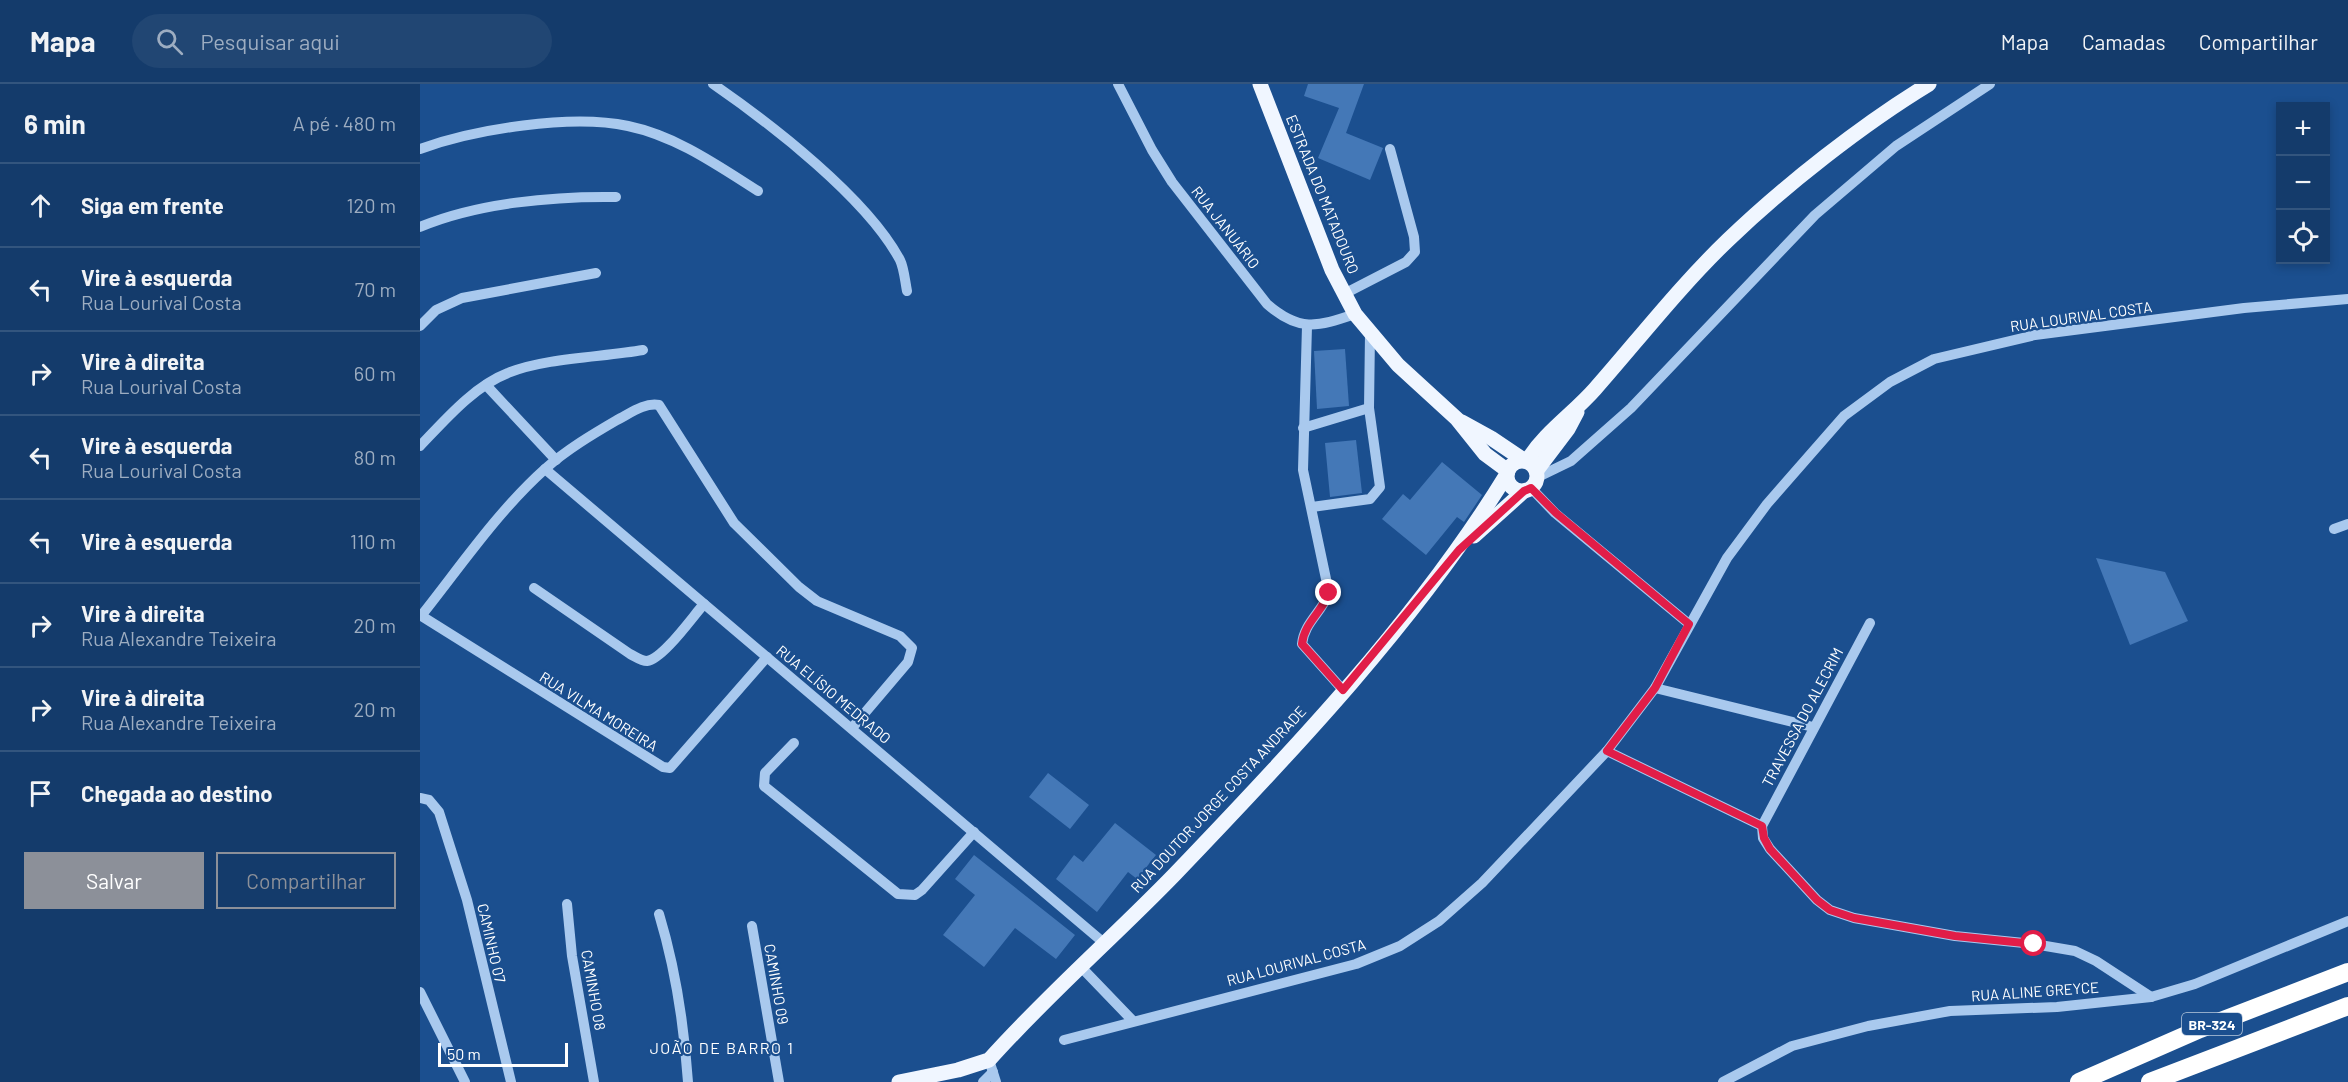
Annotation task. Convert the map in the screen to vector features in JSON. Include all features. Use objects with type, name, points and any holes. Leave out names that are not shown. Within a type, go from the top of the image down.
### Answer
[{"type":"highway","name":"BR-324","points":[[2079,1082],[2200,1029],[2348,972]]},
{"type":"highway","name":"BR-324","points":[[2150,1082],[2348,1006]]},
{"type":"main road","name":"ESTRADA DO MATADOURO","points":[[1260,84],[1332,270],[1355,315],[1420,387],[1457,419],[1485,454],[1508,473],[1512,487],[1530,475],[1491,438],[1457,419]]},
{"type":"main road","name":"RUA DOUTOR JORGE COSTA ANDRADE","points":[[993,1071],[1081,967],[1174,874],[1343,690],[1459,550],[1530,475],[1568,429],[1581,404],[1662,310],[1728,240],[1818,164],[1929,84]]},
{"type":"main road","points":[[1508,473],[1514,463],[1530,475]]},
{"type":"main road","name":"RUA DOUTOR JORGE COSTA ANDRADE","points":[[1459,550],[1508,473]]},
{"type":"main road","points":[[899,1082],[958,1070],[993,1071]]},
{"type":"street","points":[[713,84],[748,108],[853,199],[881,231],[901,261],[907,291]]},
{"type":"street","name":"RUA JANUÁRIO","points":[[1118,84],[1152,150],[1194,212],[1267,304],[1283,318],[1307,326]]},
{"type":"street","points":[[1689,624],[1556,513],[1530,475],[1571,461],[1631,408],[1824,207],[1896,146],[1990,84]]},
{"type":"street","points":[[420,149],[459,137],[523,127],[582,122],[610,123],[629,126],[662,137],[698,153],[758,191]]},
{"type":"street","points":[[1344,294],[1406,262],[1415,252],[1414,237],[1390,149]]},
{"type":"street","points":[[420,227],[444,217],[480,209],[577,196],[616,196]]},
{"type":"street","points":[[420,326],[436,310],[462,298],[596,273]]},
{"type":"street","name":"RUA LOURIVAL COSTA","points":[[1064,1040],[1132,1020],[1356,964],[1400,946],[1439,921],[1482,883],[1607,751],[1655,688],[1727,558],[1754,522],[1844,416],[1890,382],[1934,359],[2035,335],[2244,308],[2348,299]]},
{"type":"street","points":[[1343,690],[1302,644],[1303,634],[1322,608],[1329,593],[1304,470],[1303,428],[1307,326],[1320,326],[1355,315]]},
{"type":"street","points":[[1312,507],[1370,499],[1380,488],[1369,408],[1370,334]]},
{"type":"street","points":[[420,446],[446,418],[486,385],[506,374],[529,365],[643,350]]},
{"type":"street","points":[[486,385],[556,460]]},
{"type":"street","points":[[420,615],[507,510],[545,469],[600,430],[652,404],[665,410],[734,523],[799,587],[817,601],[907,640],[912,648],[908,662],[852,728]]},
{"type":"street","points":[[1303,428],[1369,408]]},
{"type":"street","name":"RUA ELÍSIO MEDRADO","points":[[545,469],[1104,943]]},
{"type":"street","points":[[2334,529],[2348,524]]},
{"type":"street","points":[[534,588],[641,660],[654,659],[704,604]]},
{"type":"street","name":"RUA VILMA MOREIRA","points":[[420,615],[624,745],[663,767],[670,768],[767,657]]},
{"type":"street","name":"TRAVESSA DO ALECRIM","points":[[1762,826],[1870,623]]},
{"type":"street","points":[[1655,688],[1813,727]]},
{"type":"street","points":[[794,743],[765,773],[764,786],[890,890],[907,896],[922,890],[974,832]]},
{"type":"street","points":[[1607,751],[1762,826],[1764,838],[1770,849],[1817,900],[1830,910],[1854,918],[1955,936],[2034,944],[2075,951],[2096,961],[2151,996]]},
{"type":"street","name":"CAMINHO 07","points":[[420,798],[429,800],[439,812],[467,900],[511,1082]]},
{"type":"street","name":"CAMINHO 08","points":[[567,904],[572,956],[594,1082]]},
{"type":"street","points":[[659,914],[675,966],[685,1027],[688,1082]]},
{"type":"street","name":"RUA ALINE GREYCE","points":[[1723,1082],[1792,1046],[1868,1026],[1950,1011],[2057,1007],[2151,996],[2195,984],[2348,921]]},
{"type":"street","name":"CAMINHO 09","points":[[752,926],[779,1082]]},
{"type":"street","points":[[1081,967],[1132,1020]]},
{"type":"street","points":[[420,992],[465,1082]]},
{"type":"street","points":[[983,1082],[993,1071]]},
{"type":"building","points":[[1308,84],[1364,84],[1346,133],[1383,148],[1370,180],[1318,158],[1339,108],[1304,96]]},
{"type":"building","points":[[1345,349],[1349,406],[1317,409],[1314,351]]},
{"type":"building","points":[[1356,440],[1362,493],[1330,497],[1325,443]]},
{"type":"building","points":[[1442,462],[1482,495],[1464,522],[1457,517],[1426,555],[1382,519],[1403,494],[1410,500]]},
{"type":"building","points":[[2096,558],[2165,572],[2188,621],[2130,645]]},
{"type":"building","points":[[1048,773],[1089,805],[1070,829],[1029,797]]},
{"type":"building","points":[[1115,823],[1156,855],[1137,879],[1128,872],[1097,912],[1056,879],[1074,855],[1083,862]]},
{"type":"building","points":[[974,855],[1075,935],[1056,959],[1015,928],[984,967],[943,935],[975,895],[955,879]]},
{"type":"district","name":"JOÃO DE BARRO 1","points":[[722,1047]]},
{"type":"route","points":[[1329,593],[1326,603],[1303,634],[1302,644],[1308,654],[1343,690],[1459,550],[1524,491],[1531,488],[1556,513],[1689,624],[1655,688],[1607,751],[1762,826],[1764,838],[1770,849],[1817,900],[1830,910],[1854,918],[1955,936],[2034,944]]}]
